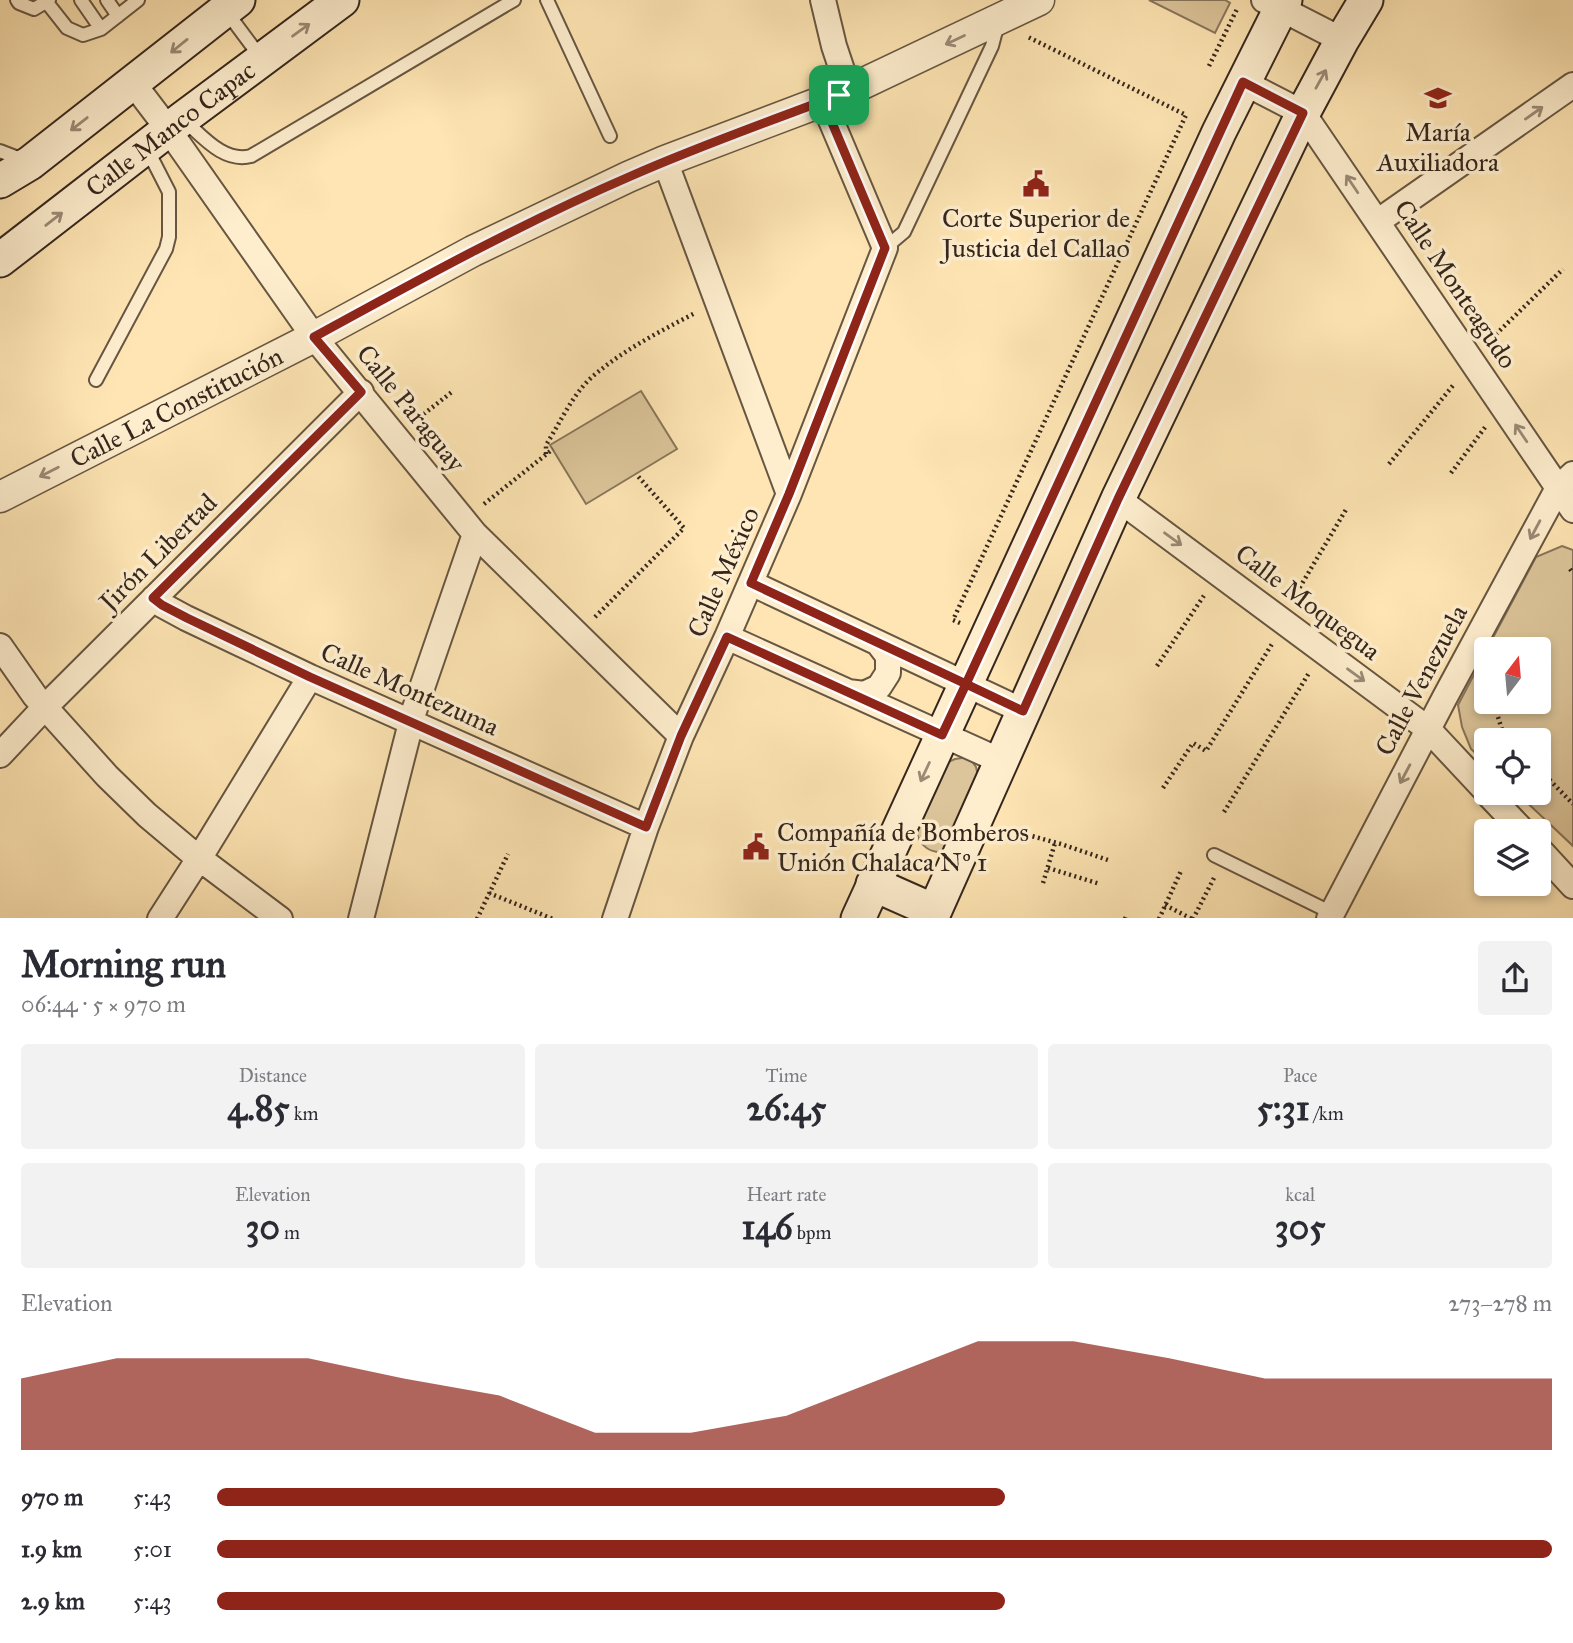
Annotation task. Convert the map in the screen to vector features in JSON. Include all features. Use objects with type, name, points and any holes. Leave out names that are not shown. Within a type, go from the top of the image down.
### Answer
[{"type":"main road","name":"Calle Manco Capac","points":[[0,260],[261,58],[342,0]]},
{"type":"main road","points":[[873,884],[933,915],[1118,499],[1303,113],[1366,0]]},
{"type":"main road","points":[[0,181],[15,157],[133,83],[227,3]]},
{"type":"main road","points":[[858,918],[1243,82],[1267,3]]},
{"type":"street","points":[[822,0],[843,73],[839,95],[830,118],[885,248]]},
{"type":"street","name":"Calle La Constitución","points":[[0,496],[314,337],[473,251],[665,161],[839,95],[1009,26],[1038,0]]},
{"type":"street","points":[[1267,3],[1342,40]]},
{"type":"street","name":"Calle Monteagudo","points":[[1243,82],[1303,113],[1502,405],[1565,481],[1573,510]]},
{"type":"street","name":"Calle Paraguay","points":[[133,83],[165,132],[314,337],[475,522],[681,736]]},
{"type":"street","points":[[1377,222],[1573,85]]},
{"type":"street","points":[[665,161],[789,494]]},
{"type":"street","name":"Calle México","points":[[615,918],[681,736],[789,494],[885,248]]},
{"type":"street","name":"Jirón Libertad","points":[[0,755],[153,598],[361,392]]},
{"type":"street","name":"Calle Venezuela","points":[[1331,916],[1428,729],[1565,481]]},
{"type":"street","name":"Calle Moquegua","points":[[1118,499],[1428,729],[1474,778]]},
{"type":"street","points":[[361,918],[411,721],[475,522]]},
{"type":"street","points":[[751,583],[1023,711]]},
{"type":"street","name":"Calle Montezuma","points":[[153,598],[187,618],[310,677],[646,827]]},
{"type":"street","points":[[727,637],[1001,761]]},
{"type":"street","points":[[847,692],[864,694],[879,687],[888,673],[888,656],[878,643]]},
{"type":"street","points":[[0,646],[35,696],[107,776],[147,815],[279,918]]},
{"type":"street","points":[[161,918],[310,677]]},
{"type":"street","name":"Calle Moquegua","points":[[1499,805],[1512,819]]},
{"type":"street","points":[[1551,862],[1573,886]]},
{"type":"lane","points":[[17,0],[34,9],[47,1],[67,28],[83,35],[101,29],[137,0]]},
{"type":"lane","points":[[80,0],[101,29]]},
{"type":"lane","points":[[107,0],[118,16]]},
{"type":"lane","points":[[96,380],[166,249],[169,237],[169,192],[165,132],[233,157],[251,156],[514,0]]},
{"type":"lane","points":[[547,0],[610,136]]},
{"type":"lane","points":[[227,3],[261,58]]},
{"type":"lane","points":[[885,248],[904,232],[992,46],[1009,26]]},
{"type":"lane","points":[[1218,857],[1331,916]]},
{"type":"path","points":[[1209,66],[1267,3]]},
{"type":"path","points":[[953,620],[1186,115],[1009,26]]},
{"type":"path","points":[[1389,464],[1456,382],[1451,376],[1467,353],[1485,345],[1563,269]]},
{"type":"path","points":[[546,454],[546,445],[577,395],[591,378],[640,342],[718,300]]},
{"type":"path","points":[[415,421],[453,391]]},
{"type":"path","points":[[1451,473],[1502,405]]},
{"type":"path","points":[[475,522],[553,449]]},
{"type":"path","points":[[593,619],[684,528],[636,474]]},
{"type":"path","points":[[1163,788],[1193,743],[1206,751],[1347,508]]},
{"type":"path","points":[[1157,666],[1219,573]]},
{"type":"path","points":[[1224,812],[1323,651]]},
{"type":"path","points":[[1498,717],[1501,728]]},
{"type":"path","points":[[1551,781],[1573,804]]},
{"type":"path","points":[[1006,830],[1108,860]]},
{"type":"path","points":[[1043,883],[1055,843]]},
{"type":"path","points":[[477,918],[508,854]]},
{"type":"path","points":[[1192,918],[1218,857]]},
{"type":"path","points":[[1048,868],[1100,884]]},
{"type":"path","points":[[1159,918],[1181,870]]},
{"type":"path","points":[[489,893],[551,918]]},
{"type":"path","points":[[1165,905],[1190,918]]},
{"type":"shaded area","points":[[1149,0],[1225,0],[1230,3],[1215,33]]},
{"type":"shaded area","points":[[641,391],[677,449],[586,504],[550,445]]},
{"type":"shaded area","points":[[1562,546],[1573,550],[1573,846],[1551,825],[1551,819],[1544,819],[1530,805],[1551,805],[1551,728],[1474,728],[1474,752],[1462,727],[1458,705],[1474,675],[1474,714],[1551,714],[1551,637],[1493,637],[1536,557]]},
{"type":"shaded area","points":[[969,757],[976,767],[979,780],[947,851],[936,852],[923,845],[916,830],[946,763]]},
{"type":"place","name":"María Auxiliadora","points":[[1438,98]]},
{"type":"place","name":"Corte Superior de Justicia del Callao","points":[[1036,184]]},
{"type":"place","name":"Compañía de Bomberos Unión Chalaca Nº 1","points":[[756,847]]},
{"type":"route","points":[[839,95],[628,177],[473,251],[314,337],[361,392],[153,598],[187,618],[310,677],[646,827],[681,736],[727,637],[942,735],[966,684],[1023,711],[1118,499],[1303,113],[1243,82],[966,684],[751,583],[789,494],[885,248],[830,118],[839,95]]}]
